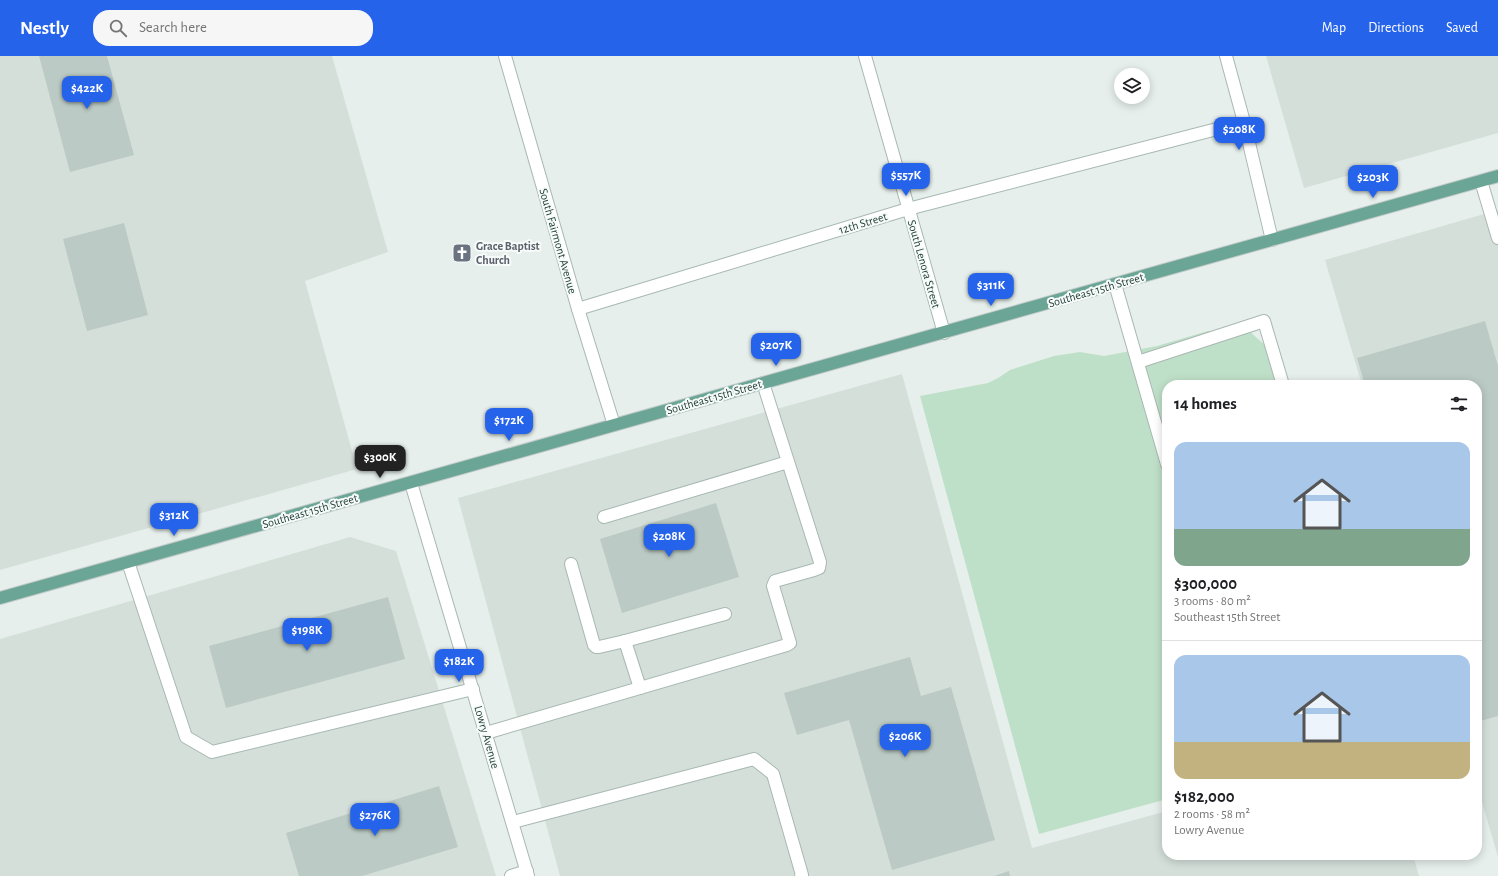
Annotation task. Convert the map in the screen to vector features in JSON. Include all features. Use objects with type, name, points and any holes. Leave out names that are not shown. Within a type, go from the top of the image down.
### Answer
[{"type":"main road","name":"Southeast 15th Street","points":[[0,598],[1498,176]]},
{"type":"street","name":"South Fairmont Avenue","points":[[505,56],[578,309],[614,425]]},
{"type":"street","name":"South Lenora Street","points":[[865,56],[944,333]]},
{"type":"street","points":[[1226,56],[1244,122],[1272,240]]},
{"type":"street","name":"12th Street","points":[[578,309],[908,209],[1244,122]]},
{"type":"street","points":[[1480,181],[1498,238]]},
{"type":"street","points":[[1115,284],[1162,446]]},
{"type":"street","points":[[1138,362],[1264,321],[1282,380]]},
{"type":"street","points":[[486,733],[790,643],[773,586],[775,581],[819,568],[820,562],[763,383]]},
{"type":"street","points":[[604,517],[788,462]]},
{"type":"street","name":"Lowry Avenue","points":[[411,483],[528,874]]},
{"type":"street","points":[[128,562],[186,737],[212,752],[473,689]]},
{"type":"street","points":[[571,564],[596,648],[725,614]]},
{"type":"street","points":[[625,641],[640,688]]},
{"type":"street","points":[[512,822],[754,759],[773,774],[802,875],[801,876]]},
{"type":"street","points":[[511,876],[528,874]]},
{"type":"shaded area","points":[[0,56],[332,56],[388,252],[305,281],[357,469],[0,570]]},
{"type":"shaded area","points":[[1266,56],[1498,56],[1498,133],[1304,188]]},
{"type":"shaded area","points":[[1498,210],[1498,857],[1482,802],[1482,380],[1361,380],[1325,260]]},
{"type":"shaded area","points":[[902,374],[1032,848],[1162,812],[1162,860],[1414,860],[1419,876],[560,876],[458,498]]},
{"type":"shaded area","points":[[350,537],[396,551],[496,876],[0,876],[0,639]]},
{"type":"green space","points":[[1208,331],[1249,331],[1266,346],[1275,380],[1162,380],[1162,800],[1039,834],[920,396],[988,383],[1010,370],[1054,356],[1080,352],[1104,356],[1157,346]]},
{"type":"building","points":[[39,56],[107,56],[134,155],[70,172]]},
{"type":"building","points":[[124,223],[148,315],[87,331],[63,239]]},
{"type":"building","points":[[1485,321],[1498,366],[1498,716],[1482,721],[1482,380],[1364,380],[1357,358]]},
{"type":"building","points":[[716,503],[739,577],[622,613],[600,539]]},
{"type":"building","points":[[388,597],[405,659],[226,708],[209,646]]},
{"type":"building","points":[[910,657],[921,696],[951,687],[995,840],[892,870],[849,720],[797,735],[784,693]]},
{"type":"building","points":[[439,786],[458,847],[362,876],[299,876],[286,833]]},
{"type":"building","points":[[1009,871],[1010,876],[994,876]]},
{"type":"place","name":"Grace Baptist Church","points":[[462,253]]}]
